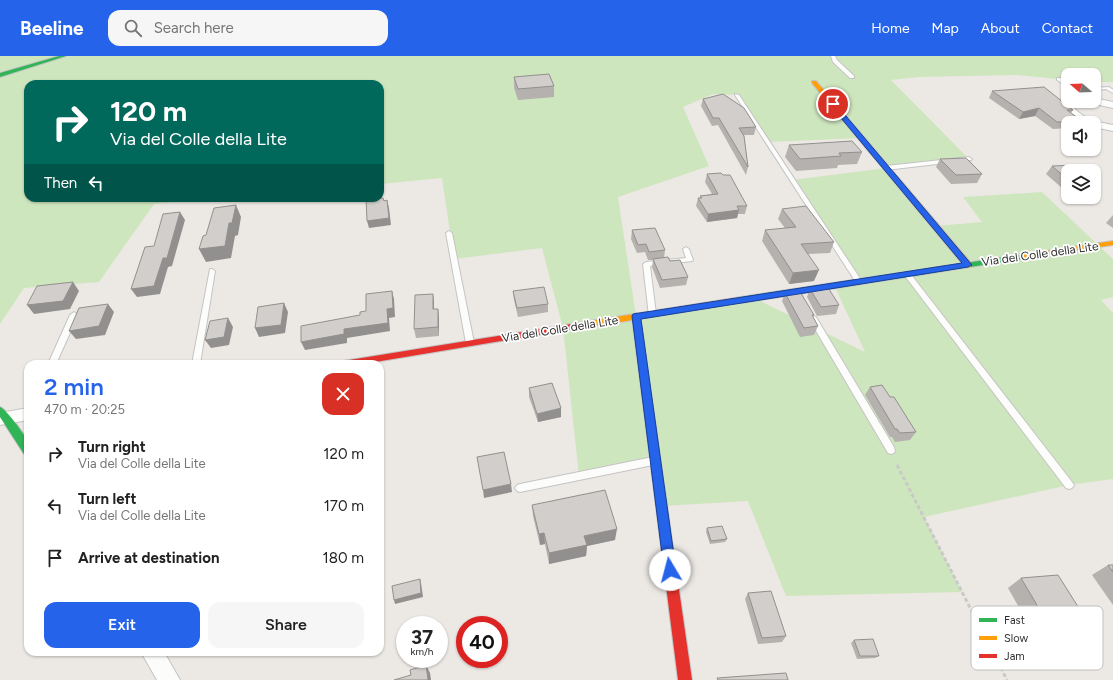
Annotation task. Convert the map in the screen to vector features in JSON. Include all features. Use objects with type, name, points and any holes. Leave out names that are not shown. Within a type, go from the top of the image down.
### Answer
[{"type":"street","points":[[0,76],[64,56]]},
{"type":"street","name":"Via del Colle della Lite","points":[[814,82],[968,265]]},
{"type":"street","points":[[1101,103],[1113,105]]},
{"type":"street","points":[[1069,108],[1076,116]]},
{"type":"street","points":[[1101,125],[1113,128]]},
{"type":"street","name":"Via del Colle della Lite","points":[[367,360],[636,316],[799,295],[859,282],[907,274],[1113,243]]},
{"type":"street","points":[[636,316],[685,680]]},
{"type":"street","points":[[2,416],[24,414]]},
{"type":"street","points":[[2,416],[24,446]]},
{"type":"street","points":[[154,656],[169,680]]},
{"type":"lane","points":[[833,56],[835,61],[852,77]]},
{"type":"lane","points":[[1101,88],[1107,88],[1113,92]]},
{"type":"lane","points":[[737,95],[859,282]]},
{"type":"lane","points":[[886,168],[969,159]]},
{"type":"lane","points":[[449,233],[470,343]]},
{"type":"lane","points":[[652,314],[646,264],[690,260],[686,249]]},
{"type":"lane","points":[[197,360],[212,271]]},
{"type":"lane","points":[[907,274],[1069,485]]},
{"type":"lane","points":[[809,311],[891,450]]},
{"type":"lane","points":[[54,360],[74,315]]},
{"type":"lane","points":[[520,488],[655,460]]},
{"type":"path","points":[[897,465],[971,610]]},
{"type":"path","points":[[1002,670],[1007,680]]},
{"type":"green space","points":[[0,56],[1113,56],[1113,82],[1101,82],[1101,68],[1061,68],[1061,79],[1017,75],[919,77],[891,80],[969,159],[887,168],[936,226],[982,222],[963,197],[1042,192],[1113,259],[1113,297],[1101,300],[1113,313],[1113,479],[1069,485],[924,517],[962,592],[786,596],[748,501],[662,506],[655,461],[579,476],[563,328],[542,248],[454,259],[442,178],[384,184],[384,80],[24,80],[24,202],[177,202],[154,204],[99,282],[24,288],[0,324]],"holes":[[[713,94],[737,95],[768,142],[862,138],[886,168],[792,180],[858,282],[834,285],[865,352],[754,298],[636,316],[618,197],[709,166],[683,107]]]},
{"type":"building","points":[[549,74],[554,86],[518,89],[514,77]]},
{"type":"building","points":[[1044,87],[1061,100],[1061,108],[1070,108],[1073,110],[1067,110],[1075,116],[1061,116],[1061,122],[1057,122],[1039,108],[1023,112],[992,91]]},
{"type":"building","points":[[723,94],[744,108],[756,127],[739,128],[744,136],[748,167],[719,118],[713,118],[703,99]]},
{"type":"building","points":[[852,141],[862,152],[839,153],[841,156],[800,159],[789,145]]},
{"type":"building","points":[[966,158],[982,174],[956,175],[940,159]]},
{"type":"building","points":[[1052,166],[1061,166],[1061,174]]},
{"type":"building","points":[[721,173],[723,175],[730,175],[747,206],[737,206],[739,210],[708,214],[698,198],[702,198],[700,196],[718,194],[707,174]]},
{"type":"building","points":[[387,200],[389,218],[367,221],[366,202],[384,202]]},
{"type":"building","points":[[236,205],[232,223],[229,223],[225,246],[199,249],[203,236],[206,235],[214,208]]},
{"type":"building","points":[[806,206],[834,242],[801,244],[819,270],[793,273],[765,230],[796,227],[782,209]]},
{"type":"building","points":[[180,212],[167,258],[163,258],[154,286],[131,289],[145,247],[154,246],[163,214]]},
{"type":"building","points":[[655,228],[665,250],[649,252],[646,244],[638,245],[632,230]]},
{"type":"building","points":[[668,257],[670,261],[680,260],[688,277],[662,280],[653,259]]},
{"type":"building","points":[[73,282],[63,301],[27,305],[37,286]]},
{"type":"building","points":[[827,286],[839,305],[821,307],[810,289]]},
{"type":"building","points":[[544,287],[548,304],[517,308],[513,291]]},
{"type":"building","points":[[799,290],[814,315],[812,315],[818,326],[804,328],[785,293]]},
{"type":"building","points":[[392,291],[393,308],[387,309],[388,323],[344,329],[344,334],[301,342],[301,326],[360,315],[360,312],[366,311],[366,294]]},
{"type":"building","points":[[433,294],[433,309],[438,309],[438,327],[414,329],[415,295]]},
{"type":"building","points":[[284,303],[281,325],[255,328],[258,307]]},
{"type":"building","points":[[108,304],[99,326],[69,331],[79,308]]},
{"type":"building","points":[[228,318],[224,337],[205,340],[210,321]]},
{"type":"building","points":[[552,383],[561,408],[537,414],[529,388]]},
{"type":"building","points":[[882,385],[890,397],[894,397],[916,432],[900,433],[897,429],[895,429],[870,387]]},
{"type":"building","points":[[504,452],[511,484],[483,490],[477,457]]},
{"type":"building","points":[[605,490],[617,529],[584,536],[587,545],[549,553],[544,533],[539,534],[532,505]]},
{"type":"building","points":[[722,526],[727,539],[711,541],[707,528]]},
{"type":"building","points":[[1108,565],[1113,565],[1113,572]]},
{"type":"building","points":[[1058,575],[1078,606],[1038,606],[1021,578]]},
{"type":"building","points":[[420,579],[421,593],[394,600],[392,586]]},
{"type":"building","points":[[771,591],[786,636],[762,638],[748,593]]},
{"type":"building","points":[[873,639],[879,656],[860,656],[854,640]]},
{"type":"building","points":[[416,668],[426,668],[428,680],[394,680],[411,675],[410,670]]},
{"type":"building","points":[[786,673],[788,680],[718,680],[717,678]]},
{"type":"traffic: fast","points":[[0,75],[64,56]]},
{"type":"traffic: fast","points":[[741,300],[1025,256]]},
{"type":"traffic: fast","points":[[636,316],[669,562]]},
{"type":"traffic: fast","points":[[0,411],[7,418],[24,445]]},
{"type":"traffic: slow","points":[[814,82],[968,265]]},
{"type":"traffic: slow","points":[[1025,256],[1113,243]]},
{"type":"traffic: slow","points":[[571,327],[741,300]]},
{"type":"traffic: jam","points":[[368,360],[571,327]]},
{"type":"traffic: jam","points":[[669,562],[685,680]]},
{"type":"route","points":[[670,570],[636,316],[968,265],[833,104]]}]
